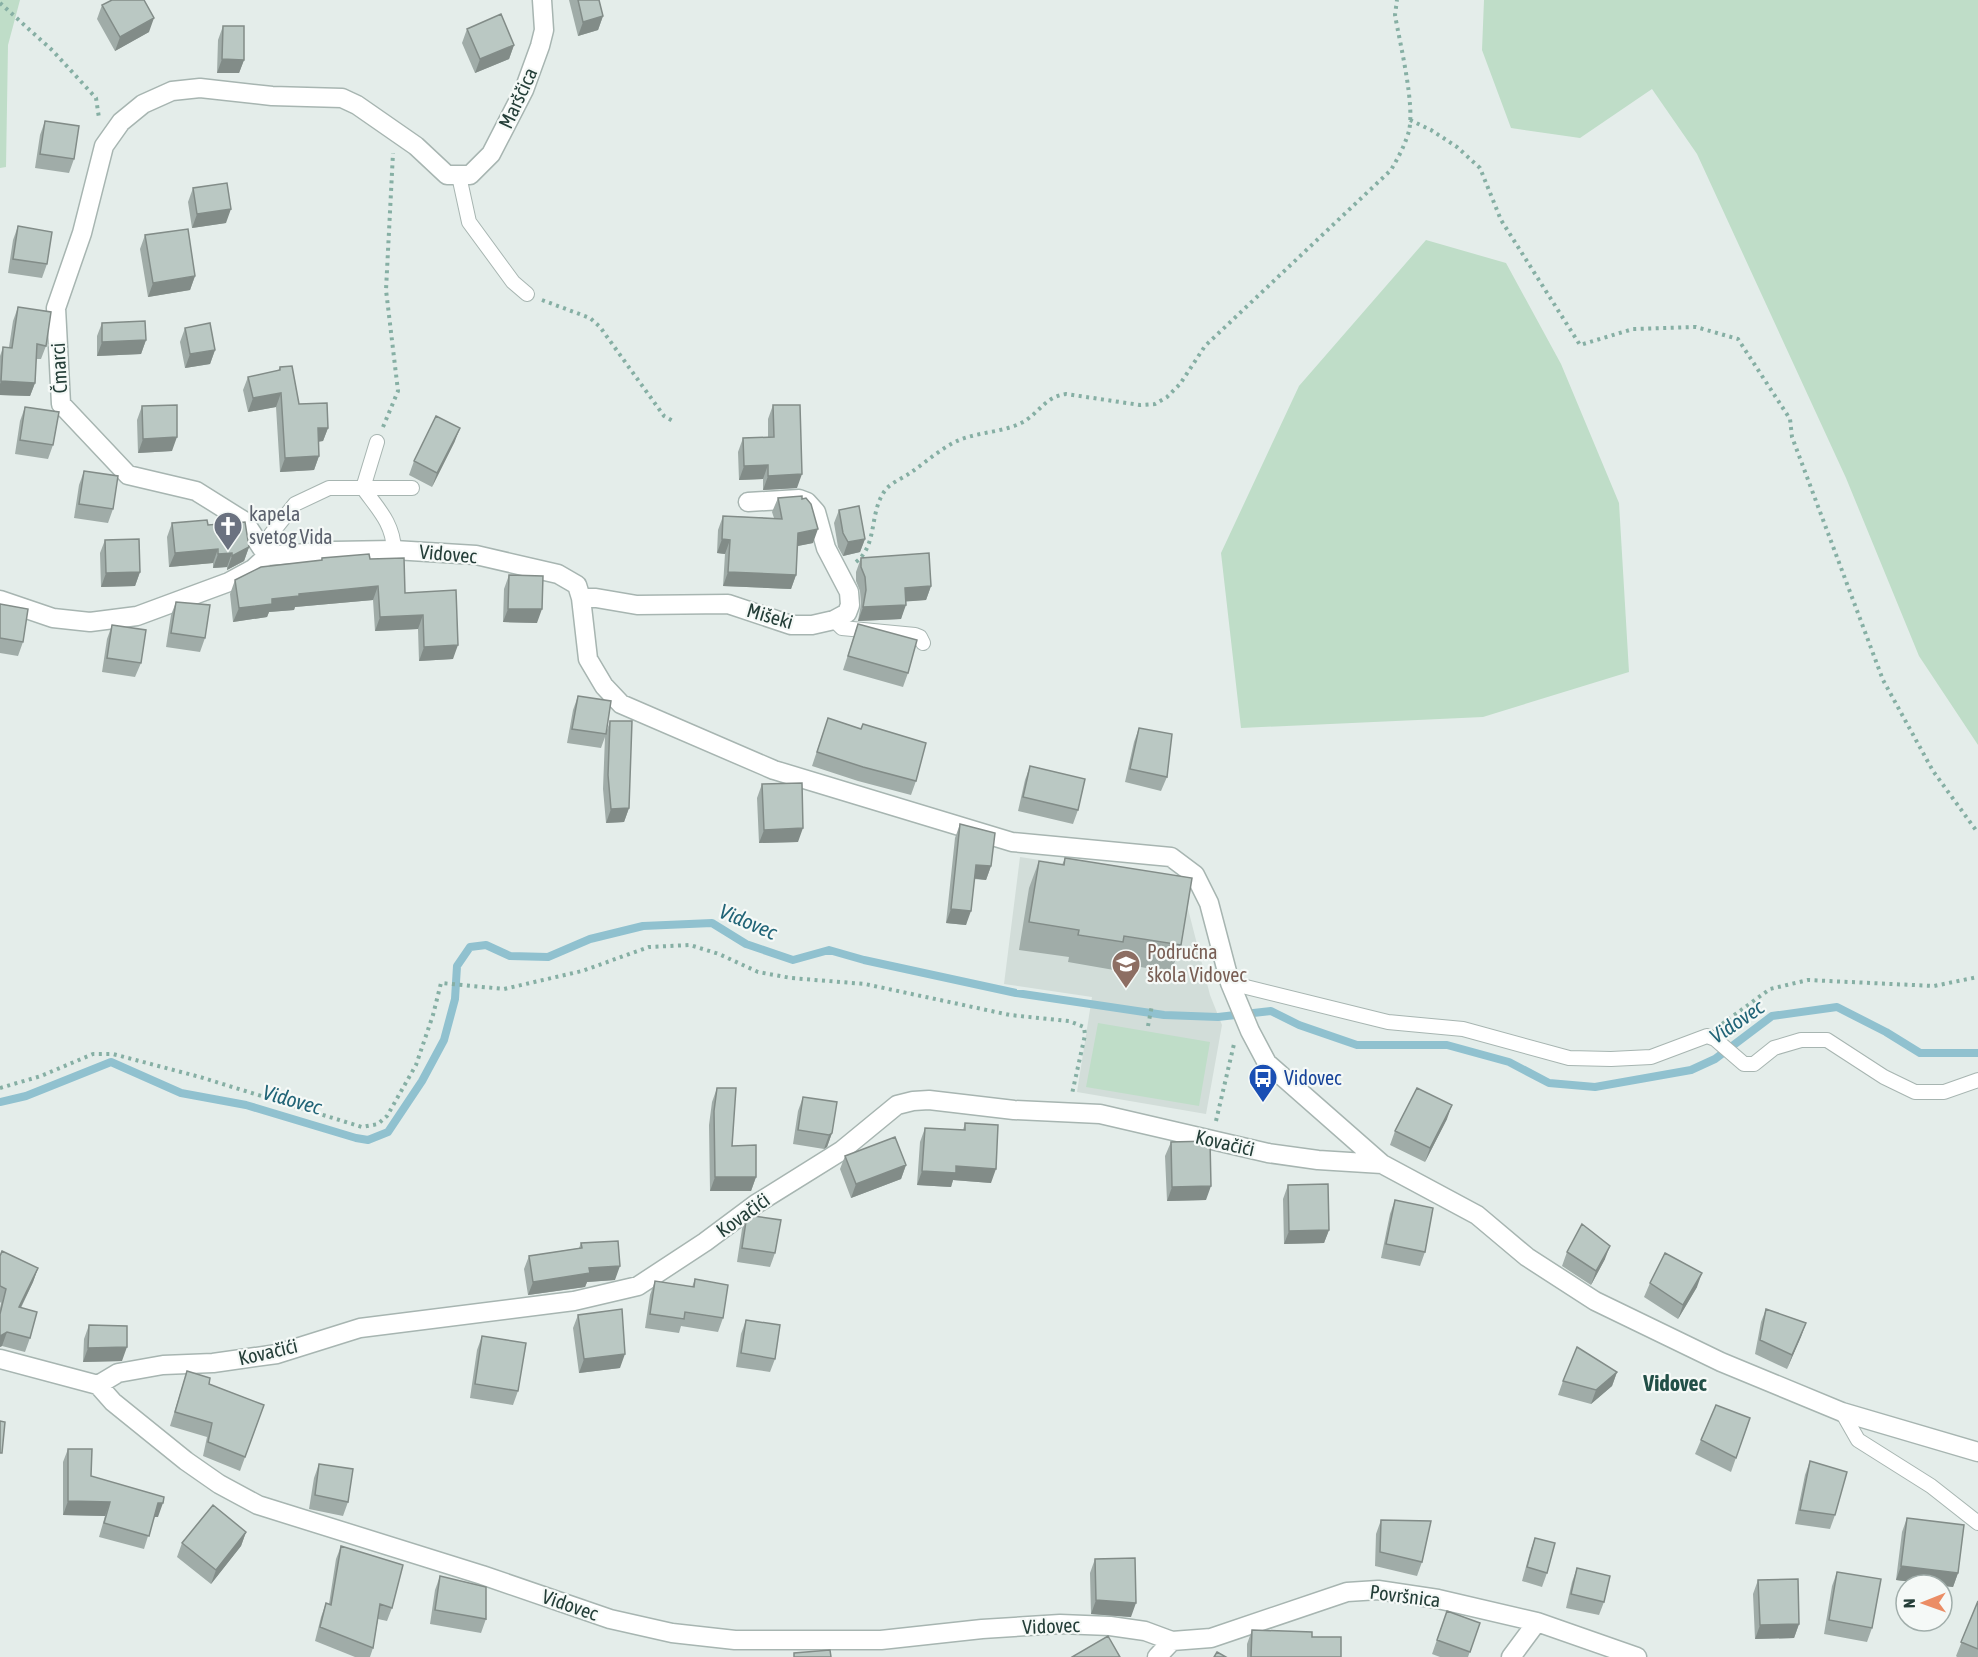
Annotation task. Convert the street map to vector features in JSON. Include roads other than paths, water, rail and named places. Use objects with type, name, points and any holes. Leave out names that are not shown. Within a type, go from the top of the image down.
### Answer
[{"type":"street","name":"Marščica","points":[[459,176],[470,175],[491,154],[524,90],[544,30],[542,0]]},
{"type":"street","name":"Čmarci","points":[[269,556],[244,521],[196,491],[128,475],[61,404],[56,309],[82,233],[104,146],[121,122],[143,104],[172,91],[200,88],[272,96],[342,98],[357,105],[416,146],[447,175],[459,176]]},
{"type":"street","points":[[748,502],[799,499],[807,502],[816,512],[826,548],[849,592],[850,605],[847,614],[834,620]]},
{"type":"street","name":"Vidovec","points":[[269,556],[333,551],[394,550],[476,555],[558,574],[577,585],[581,598]]},
{"type":"street","points":[[0,600],[53,618],[90,622],[137,616],[229,582],[269,556]]},
{"type":"street","points":[[581,598],[588,659],[604,686],[621,704],[774,770],[1012,842],[1171,857],[1195,875],[1209,903],[1230,983],[1267,1063],[1382,1164],[1477,1215],[1527,1257],[1595,1301],[1721,1362],[1842,1413],[1978,1452]]},
{"type":"street","name":"Mišeki","points":[[581,598],[638,604],[728,604],[791,625],[812,625],[834,620]]},
{"type":"street","name":"Kovačići","points":[[98,1385],[118,1373],[163,1365],[213,1364],[277,1354],[360,1328],[574,1301],[638,1286],[705,1242],[756,1204],[841,1151],[897,1105],[914,1101],[929,1100],[1014,1110],[1100,1114],[1268,1153],[1318,1160],[1382,1164]]},
{"type":"street","points":[[0,1359],[98,1385]]},
{"type":"street","name":"Vidovec","points":[[98,1385],[113,1402],[186,1461],[219,1484],[258,1505],[482,1575],[610,1619],[672,1633],[735,1640],[881,1640],[982,1629],[1060,1624],[1110,1626],[1145,1631],[1172,1641]]},
{"type":"street","name":"Površnica","points":[[1172,1641],[1211,1638],[1347,1592],[1378,1590],[1438,1599],[1537,1622],[1637,1657]]},
{"type":"street","points":[[1511,1657],[1537,1622]]},
{"type":"street","points":[[1157,1657],[1172,1641]]},
{"type":"lane","points":[[459,176],[469,222],[513,282],[527,294]]},
{"type":"lane","points":[[363,488],[377,442]]},
{"type":"lane","points":[[269,556],[272,534],[295,504],[328,488],[412,488]]},
{"type":"lane","points":[[363,488],[387,521],[393,536],[394,550]]},
{"type":"lane","points":[[834,620],[842,628],[915,635],[920,637],[923,643]]},
{"type":"lane","points":[[1230,983],[1388,1022],[1463,1029],[1569,1058],[1651,1057],[1711,1037],[1744,1064],[1754,1064],[1774,1048],[1801,1040],[1827,1040],[1884,1077],[1916,1092],[1944,1092],[1978,1080]]},
{"type":"lane","points":[[1842,1413],[1858,1440],[1931,1486],[1978,1523]]},
{"type":"waterway","name":"Vidovec","points":[[0,1102],[26,1096],[111,1062],[181,1093],[246,1105],[368,1140],[388,1132],[422,1081],[444,1040],[455,999],[457,966],[470,947],[486,945],[510,956],[548,957],[590,939],[643,926],[712,923],[746,944],[793,960],[829,950],[864,960],[1016,993],[1164,1015],[1218,1017],[1271,1011],[1299,1025],[1357,1045],[1447,1045],[1509,1062],[1549,1083],[1595,1087],[1691,1070],[1715,1059],[1772,1016],[1837,1007],[1886,1032],[1920,1053],[1978,1053]]},
{"type":"place","name":"kapela svetog Vida","points":[[228,552]]},
{"type":"place","name":"Područna škola Vidovec","points":[[1126,990]]},
{"type":"place","name":"Vidovec","points":[[1263,1104]]},
{"type":"district","name":"Vidovec","points":[[1675,1383]]}]
